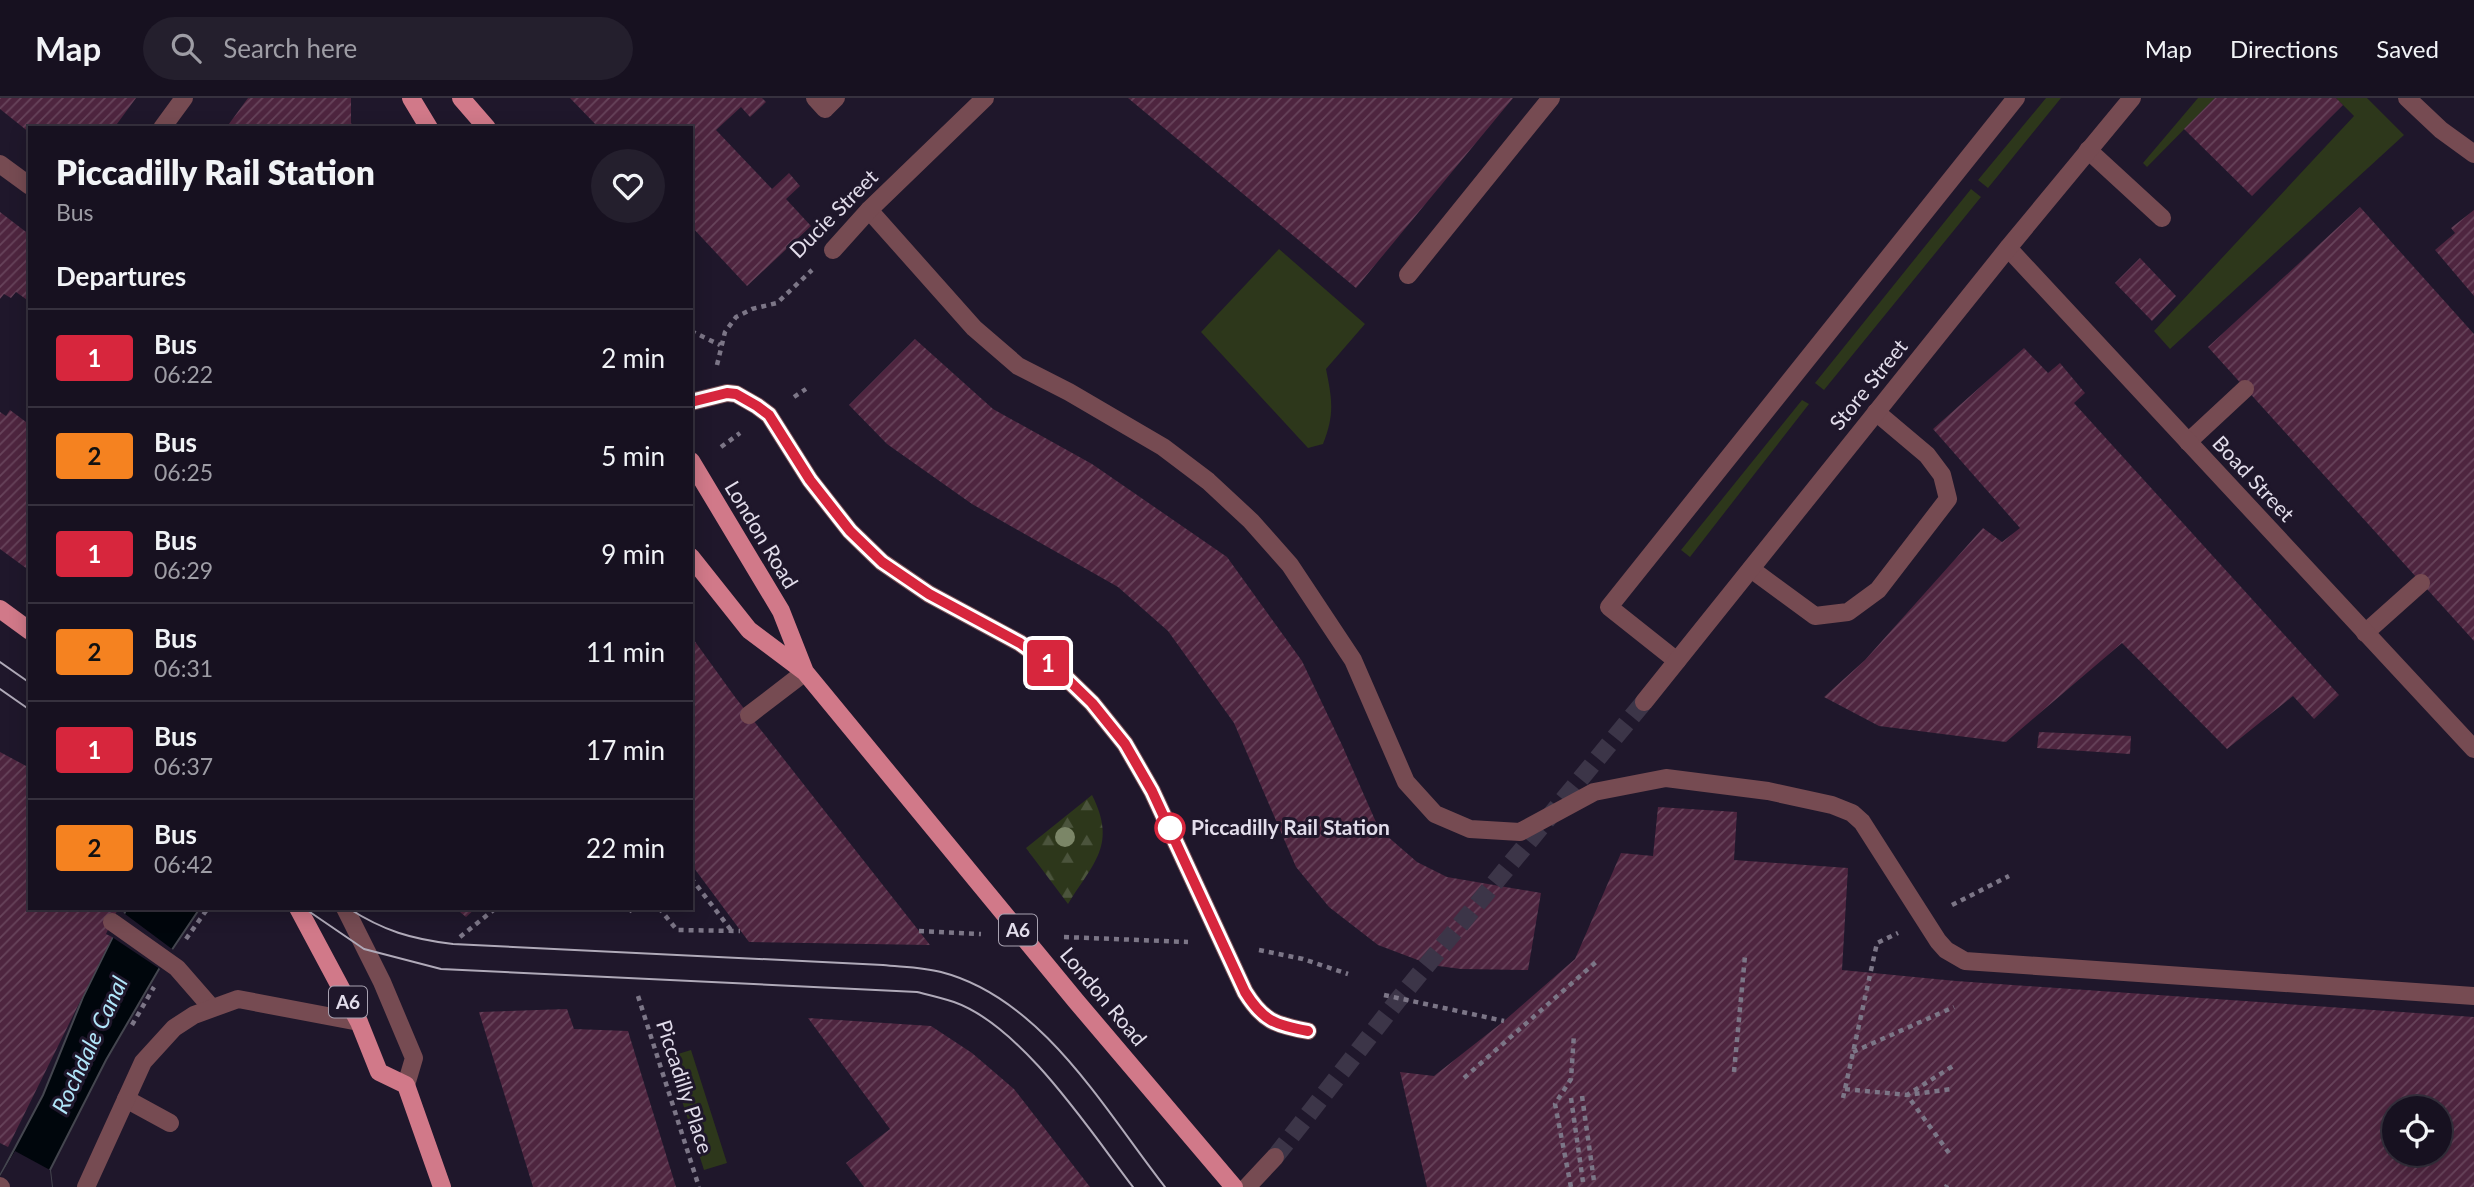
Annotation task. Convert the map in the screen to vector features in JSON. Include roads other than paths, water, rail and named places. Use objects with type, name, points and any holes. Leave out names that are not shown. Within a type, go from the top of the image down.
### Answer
[{"type":"main road","points":[[411,98],[428,126]]},
{"type":"main road","points":[[461,98],[485,126]]},
{"type":"main road","name":"London Road","points":[[693,464],[780,611],[805,672]]},
{"type":"main road","name":"London Road","points":[[693,560],[749,630],[805,672],[1076,1001],[1234,1187]]},
{"type":"main road","points":[[0,609],[28,630]]},
{"type":"main road","name":"A6","points":[[299,910],[359,1023],[379,1072],[406,1085]]},
{"type":"main road","points":[[406,1085],[442,1187]]},
{"type":"street","points":[[163,126],[184,98]]},
{"type":"street","points":[[815,98],[825,109],[836,98]]},
{"type":"street","name":"Ducie Street","points":[[833,250],[869,210],[985,98]]},
{"type":"street","points":[[1408,275],[1550,98]]},
{"type":"street","points":[[1677,661],[1609,607],[2016,98]]},
{"type":"street","name":"Store Street","points":[[1644,702],[2008,248],[2132,98]]},
{"type":"street","points":[[2407,98],[2441,131],[2474,154]]},
{"type":"street","points":[[2088,150],[2162,218]]},
{"type":"street","points":[[0,164],[28,185]]},
{"type":"street","points":[[869,210],[974,328],[1018,366],[1069,392],[1163,447],[1208,481],[1251,521],[1290,565],[1353,660],[1406,782],[1435,814],[1470,829],[1520,832],[1594,792],[1666,778],[1768,790],[1832,805],[1852,813],[1861,822],[1946,950],[1965,961],[2474,996]]},
{"type":"street","name":"Boad Street","points":[[2008,248],[2469,744]]},
{"type":"street","points":[[2188,442],[2245,389]]},
{"type":"street","points":[[693,401],[715,395],[736,394],[769,415],[810,480],[850,531],[882,562],[929,594],[1020,643],[1059,671],[1092,703],[1125,744],[1152,791],[1254,1007],[1269,1021],[1308,1031]]},
{"type":"street","points":[[1751,569],[1815,616],[1848,612],[1878,590],[1948,499],[1942,475],[1927,455],[1876,412]]},
{"type":"street","points":[[2365,633],[2421,583]]},
{"type":"street","points":[[749,715],[805,672]]},
{"type":"street","points":[[346,910],[382,982],[414,1058],[406,1085]]},
{"type":"street","points":[[112,922],[177,968],[211,1007]]},
{"type":"street","points":[[86,1187],[144,1062],[174,1028],[194,1015],[238,999],[359,1023]]},
{"type":"street","points":[[126,1099],[170,1123]]},
{"type":"street","points":[[1247,1187],[1275,1157]]},
{"type":"water","name":"Rochdale Canal","points":[[126,910],[199,910],[159,969],[106,1060],[50,1170],[52,1187],[0,1176],[43,1095],[83,997]]},
{"type":"tunnel","points":[[1275,1157],[1398,1000],[1644,702]]},
{"type":"tram line","points":[[0,662],[28,682]]},
{"type":"tram line","points":[[0,689],[28,709]]},
{"type":"tram line","points":[[307,910],[364,949],[441,969],[917,992],[954,1002],[1005,1033],[1029,1056],[1075,1110],[1133,1187]]},
{"type":"tram line","points":[[351,910],[398,933],[453,944],[883,965],[941,972],[977,986],[1010,1006],[1040,1031],[1094,1092],[1165,1187]]},
{"type":"place","name":"Piccadilly Rail Station","points":[[1170,828]]}]
